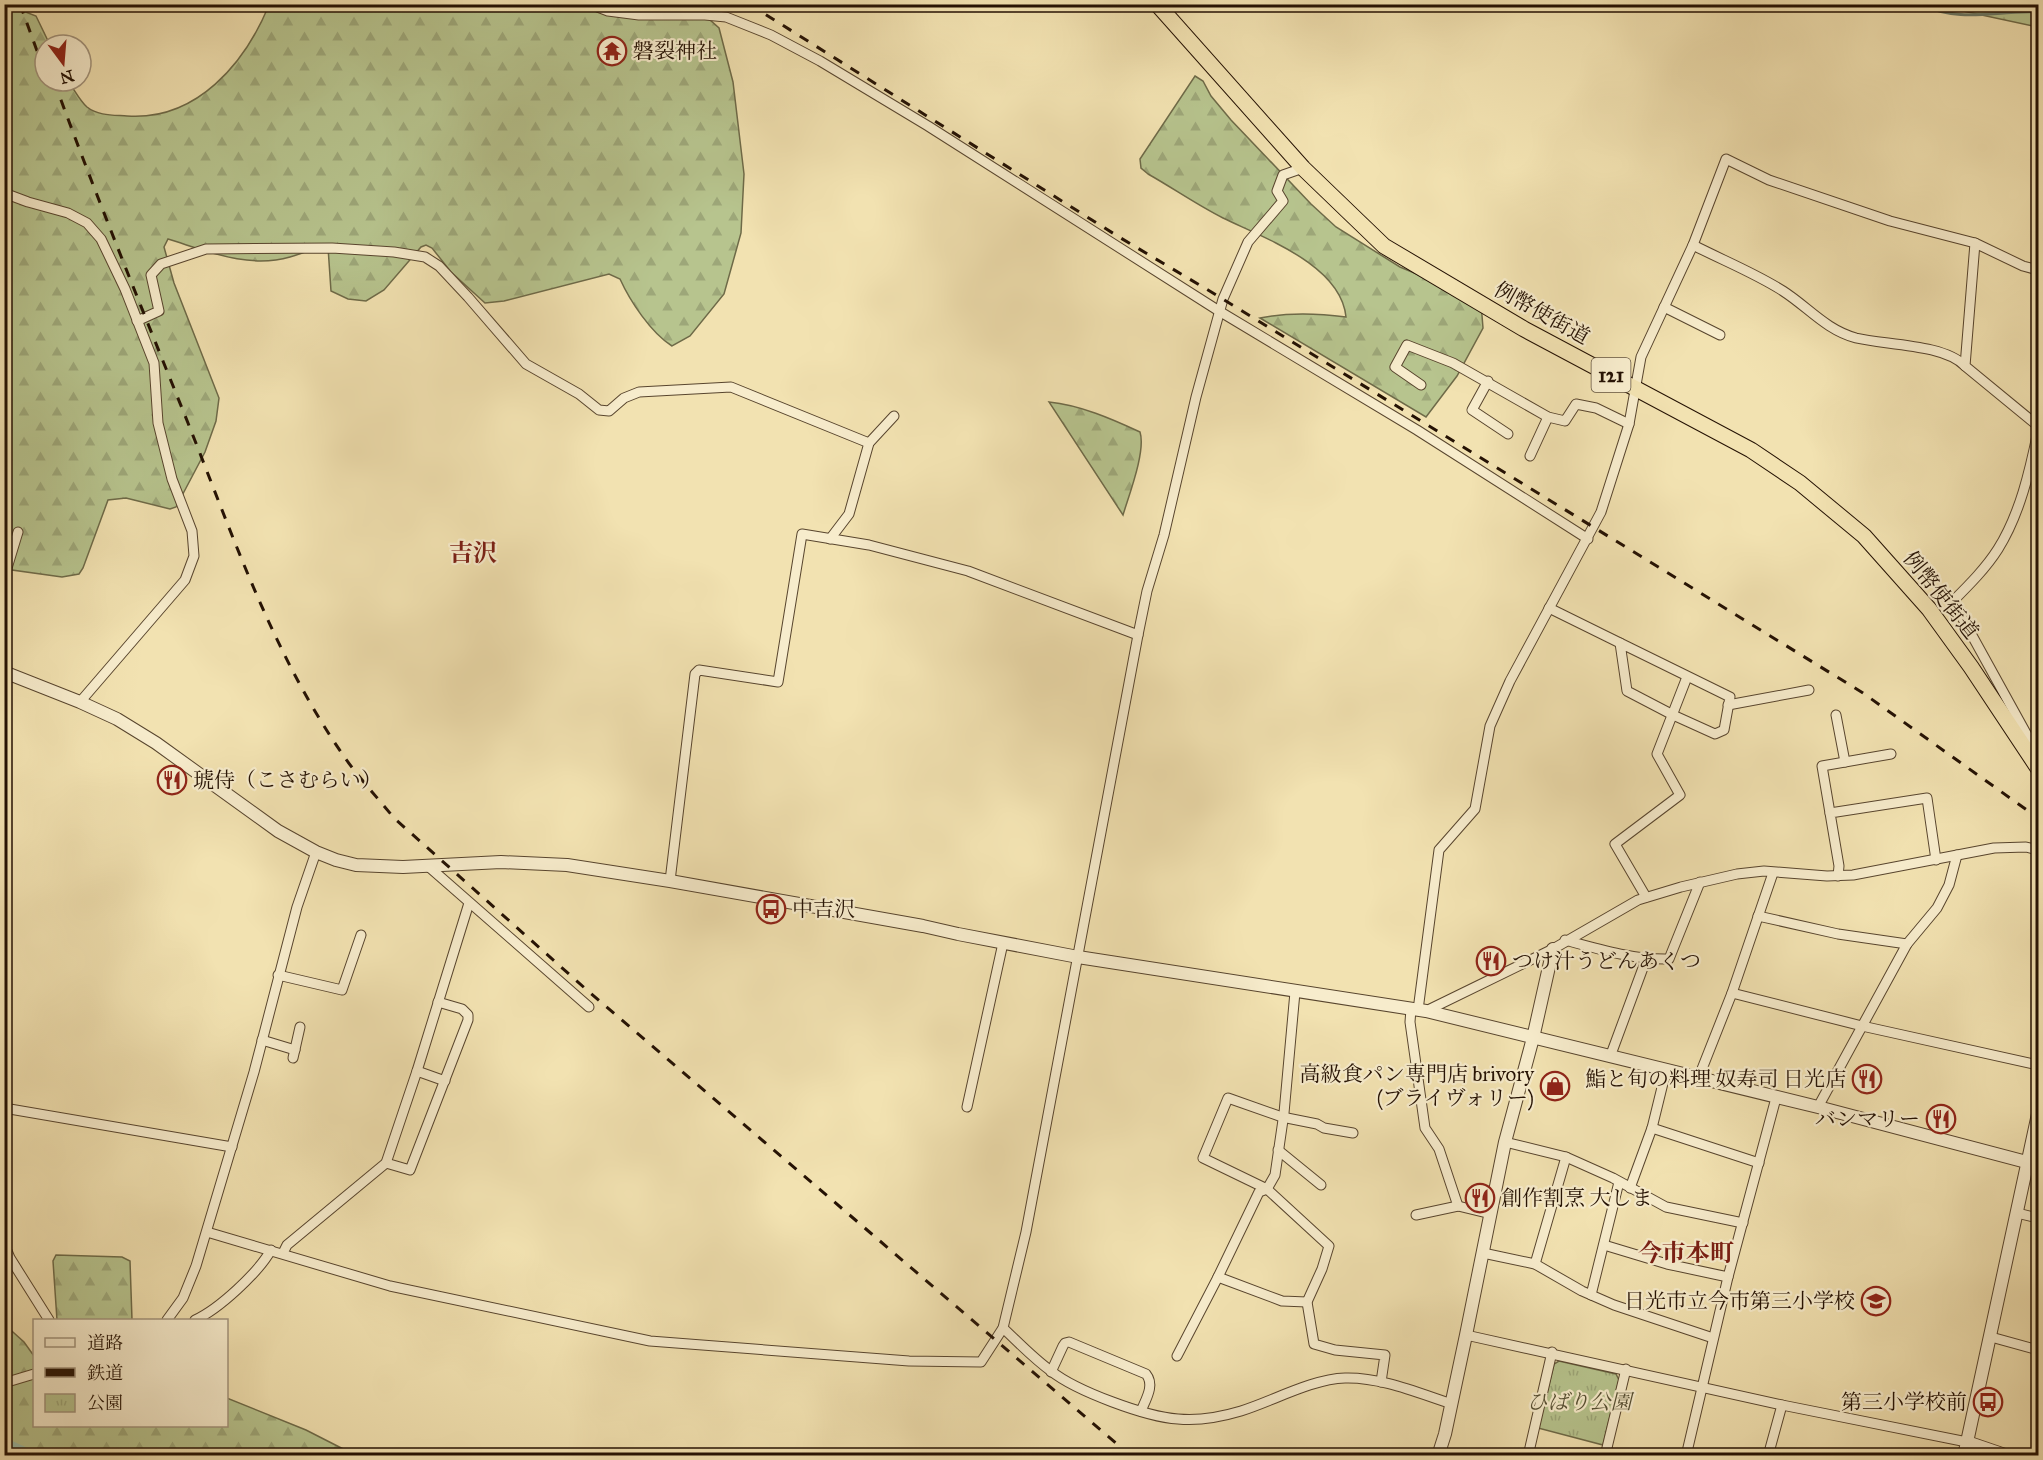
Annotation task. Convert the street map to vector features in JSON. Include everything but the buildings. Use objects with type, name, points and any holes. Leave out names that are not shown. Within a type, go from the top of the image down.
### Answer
[{"type":"highway","name":"例幣使街道","points":[[1157,4],[1303,168],[1384,246],[1524,328],[1751,450],[1800,483],[1864,536],[1929,609],[1971,667],[2038,768]]},
{"type":"street","points":[[590,4],[608,11],[639,15],[726,17],[771,35],[820,61],[937,132],[1219,311],[1417,430],[1588,538]]},
{"type":"street","points":[[1458,1206],[1439,1149],[1425,1128],[1410,1022],[1418,1010],[1439,850],[1475,809],[1490,726],[1510,681],[1601,512],[1629,424],[1641,357],[1693,245],[1726,159],[1769,180],[1890,221],[1976,243],[2023,266],[2038,270]]},
{"type":"street","points":[[207,1232],[390,1286],[592,1330],[676,1344],[885,1360],[981,1362],[1004,1328],[1026,1232],[1147,591],[1164,534],[1219,311],[1248,242],[1283,201],[1277,191],[1283,175],[1303,168]]},
{"type":"street","points":[[4,193],[68,213],[87,223],[101,239],[125,289],[154,363],[158,423],[172,479],[192,531],[194,556],[185,580],[80,702]]},
{"type":"street","points":[[1965,366],[1976,243]]},
{"type":"street","points":[[1693,245],[1783,291],[1834,329],[1856,338],[1920,348],[1959,359],[2038,426]]},
{"type":"street","points":[[137,321],[159,311],[151,275],[161,264],[206,249],[332,248],[394,252],[425,257],[439,266],[526,364],[579,394],[599,410],[609,411],[624,398],[639,392],[730,387],[869,443]]},
{"type":"street","points":[[1664,307],[1720,335]]},
{"type":"street","points":[[1421,385],[1395,368],[1407,345],[1453,363],[1548,417],[1565,421],[1576,404],[1596,408],[1629,424]]},
{"type":"street","points":[[1488,381],[1472,410],[1508,434]]},
{"type":"street","points":[[830,539],[849,514],[869,443],[894,416]]},
{"type":"street","points":[[1530,456],[1548,417]]},
{"type":"street","points":[[2038,431],[2032,461],[2016,512],[1998,548],[1972,582],[1953,601],[2038,755]]},
{"type":"street","points":[[4,578],[18,532]]},
{"type":"street","points":[[670,881],[695,674],[699,670],[778,682],[802,534],[869,545],[968,571],[1138,635]]},
{"type":"street","points":[[1549,608],[1730,697],[1724,730],[1715,734],[1627,691],[1620,643]]},
{"type":"street","points":[[4,672],[117,719],[156,743],[278,831],[316,852],[356,865],[403,867],[501,862],[590,868],[923,926],[1003,944],[1078,957],[1418,1010],[1818,1107],[2033,1163]]},
{"type":"street","points":[[1646,897],[1615,844],[1680,795],[1657,754],[1687,677]]},
{"type":"street","points":[[1728,705],[1809,690]]},
{"type":"street","points":[[1836,715],[1845,762]]},
{"type":"street","points":[[1838,876],[1839,866],[1822,765],[1891,754]]},
{"type":"street","points":[[1830,813],[1927,798],[1936,860]]},
{"type":"street","points":[[1418,1010],[1553,948],[1638,900],[1700,882],[1737,874],[1838,876],[1878,871],[2012,846],[2038,850]]},
{"type":"street","points":[[168,1319],[189,1285],[207,1232],[297,907],[316,852]]},
{"type":"street","points":[[1818,1107],[1907,944],[1937,908],[1949,885],[1957,855]]},
{"type":"street","points":[[428,866],[589,1007]]},
{"type":"street","points":[[1698,1079],[1732,993],[1773,873]]},
{"type":"street","points":[[1565,940],[1599,949],[1647,957],[1669,958],[1700,882]]},
{"type":"street","points":[[283,1253],[287,1245],[386,1163],[469,903]]},
{"type":"street","points":[[1758,916],[1838,934],[1907,944]]},
{"type":"street","points":[[278,975],[342,990],[361,935]]},
{"type":"street","points":[[967,1107],[1003,944]]},
{"type":"street","points":[[1438,1455],[1452,1404],[1505,1142],[1533,1038],[1553,948]]},
{"type":"street","points":[[1610,1057],[1647,957]]},
{"type":"street","points":[[1177,1356],[1259,1192],[1267,1189],[1275,1175],[1295,992]]},
{"type":"street","points":[[1732,993],[1862,1026],[2038,1065]]},
{"type":"street","points":[[386,1163],[410,1170],[468,1020],[468,1015],[462,1009],[438,1002]]},
{"type":"street","points":[[262,1040],[294,1054],[300,1027]]},
{"type":"street","points":[[417,1071],[445,1081]]},
{"type":"street","points":[[1629,1188],[1652,1128],[1666,1071]]},
{"type":"street","points":[[1353,1133],[1282,1117],[1228,1098],[1203,1158],[1267,1189],[1329,1246],[1322,1269],[1306,1302],[1314,1344],[1335,1350],[1385,1356],[1381,1382]]},
{"type":"street","points":[[1686,1455],[1728,1277],[1776,1098]]},
{"type":"street","points":[[4,1108],[232,1148]]},
{"type":"street","points":[[1964,1455],[2017,1213],[2033,1163],[2038,1114]]},
{"type":"street","points":[[1652,1128],[1759,1163]]},
{"type":"street","points":[[1505,1142],[1566,1157],[1666,1207],[1743,1223]]},
{"type":"street","points":[[1278,1150],[1321,1185]]},
{"type":"street","points":[[1535,1264],[1566,1157]]},
{"type":"street","points":[[1590,1295],[1619,1182]]},
{"type":"street","points":[[1416,1215],[1458,1206],[1491,1214]]},
{"type":"street","points":[[2017,1213],[2038,1218]]},
{"type":"street","points":[[4,1244],[10,1258],[48,1319]]},
{"type":"street","points":[[1604,1245],[1667,1264],[1728,1277]]},
{"type":"street","points":[[197,1319],[220,1305],[264,1261],[271,1250]]},
{"type":"street","points":[[1483,1254],[1535,1264],[1590,1295],[1650,1318],[1713,1338]]},
{"type":"street","points":[[1218,1277],[1282,1301],[1306,1302]]},
{"type":"street","points":[[1004,1328],[1051,1372],[1075,1386],[1141,1411],[1180,1420],[1210,1418],[1238,1412],[1339,1379],[1381,1382],[1452,1404]]},
{"type":"street","points":[[1466,1335],[1552,1352],[1782,1405],[1967,1442],[2008,1455]]},
{"type":"street","points":[[1991,1337],[2038,1350]]},
{"type":"street","points":[[1051,1372],[1062,1346],[1070,1342],[1146,1374],[1150,1377],[1151,1385],[1141,1411]]},
{"type":"street","points":[[1528,1455],[1552,1352]]},
{"type":"street","points":[[1605,1455],[1626,1370]]},
{"type":"street","points":[[4,1383],[33,1374]]},
{"type":"street","points":[[1768,1455],[1782,1405]]},
{"type":"green space","points":[[269,5],[693,5],[719,28],[733,82],[744,174],[741,233],[724,294],[690,336],[672,346],[656,333],[642,316],[620,279],[609,274],[504,301],[485,303],[451,272],[432,248],[426,245],[421,247],[384,290],[366,301],[348,299],[331,291],[328,247],[325,244],[290,257],[259,261],[228,257],[168,239],[164,247],[174,283],[219,398],[216,421],[205,452],[176,507],[170,509],[126,498],[108,500],[79,574],[62,577],[5,569],[4,7],[18,9],[36,16],[44,33],[33,33],[33,93],[76,93],[91,110],[127,116],[152,115],[175,109],[196,98],[232,67],[247,48]]},
{"type":"green space","points":[[1935,5],[2038,5],[2038,27]]},
{"type":"green space","points":[[1195,76],[1203,81],[1211,96],[1231,120],[1336,227],[1400,267],[1481,303],[1483,328],[1457,376],[1426,417],[1260,318],[1303,314],[1346,317],[1341,299],[1330,282],[1316,268],[1279,244],[1204,208],[1141,168],[1140,159]]},
{"type":"green space","points":[[1049,402],[1084,409],[1140,432],[1139,461],[1123,515]]},
{"type":"green space","points":[[56,1255],[122,1257],[130,1261],[132,1319],[57,1319],[53,1261]]},
{"type":"green space","points":[[4,1324],[24,1342],[33,1355],[33,1427],[228,1427],[228,1398],[306,1430],[355,1455],[5,1455]]},
{"type":"green space","name":"ひばり公園","points":[[1559,1361],[1616,1374],[1619,1380],[1603,1445],[1538,1428],[1554,1364]]},
{"type":"waterway","points":[[1919,4],[1936,10],[1965,15],[2038,12]]},
{"type":"waterway","points":[[4,1446],[26,1456]]},
{"type":"railway","points":[[20,4],[33,40]]},
{"type":"railway","points":[[749,4],[1119,237],[1863,693],[2038,818]]},
{"type":"railway","points":[[58,93],[256,594],[318,716],[355,771],[394,818],[588,991],[1131,1456]]},
{"type":"place","name":"磐裂神社","points":[[612,51]]},
{"type":"place","name":"琥侍（こさむらい）","points":[[172,780]]},
{"type":"place","name":"中吉沢","points":[[771,909]]},
{"type":"place","name":"つけ汁うどんあくつ","points":[[1491,961]]},
{"type":"place","name":"鮨と旬の料理 奴寿司 日光店","points":[[1867,1079]]},
{"type":"place","name":"高級食パン専門店 brivory (ブライヴォリー)","points":[[1555,1086]]},
{"type":"place","name":"バンマリー","points":[[1941,1119]]},
{"type":"place","name":"創作割烹 大しま","points":[[1480,1198]]},
{"type":"place","name":"日光市立今市第三小学校","points":[[1876,1301]]},
{"type":"place","name":"第三小学校前","points":[[1988,1402]]},
{"type":"district","name":"吉沢","points":[[473,553]]},
{"type":"district","name":"今市本町","points":[[1686,1253]]}]
